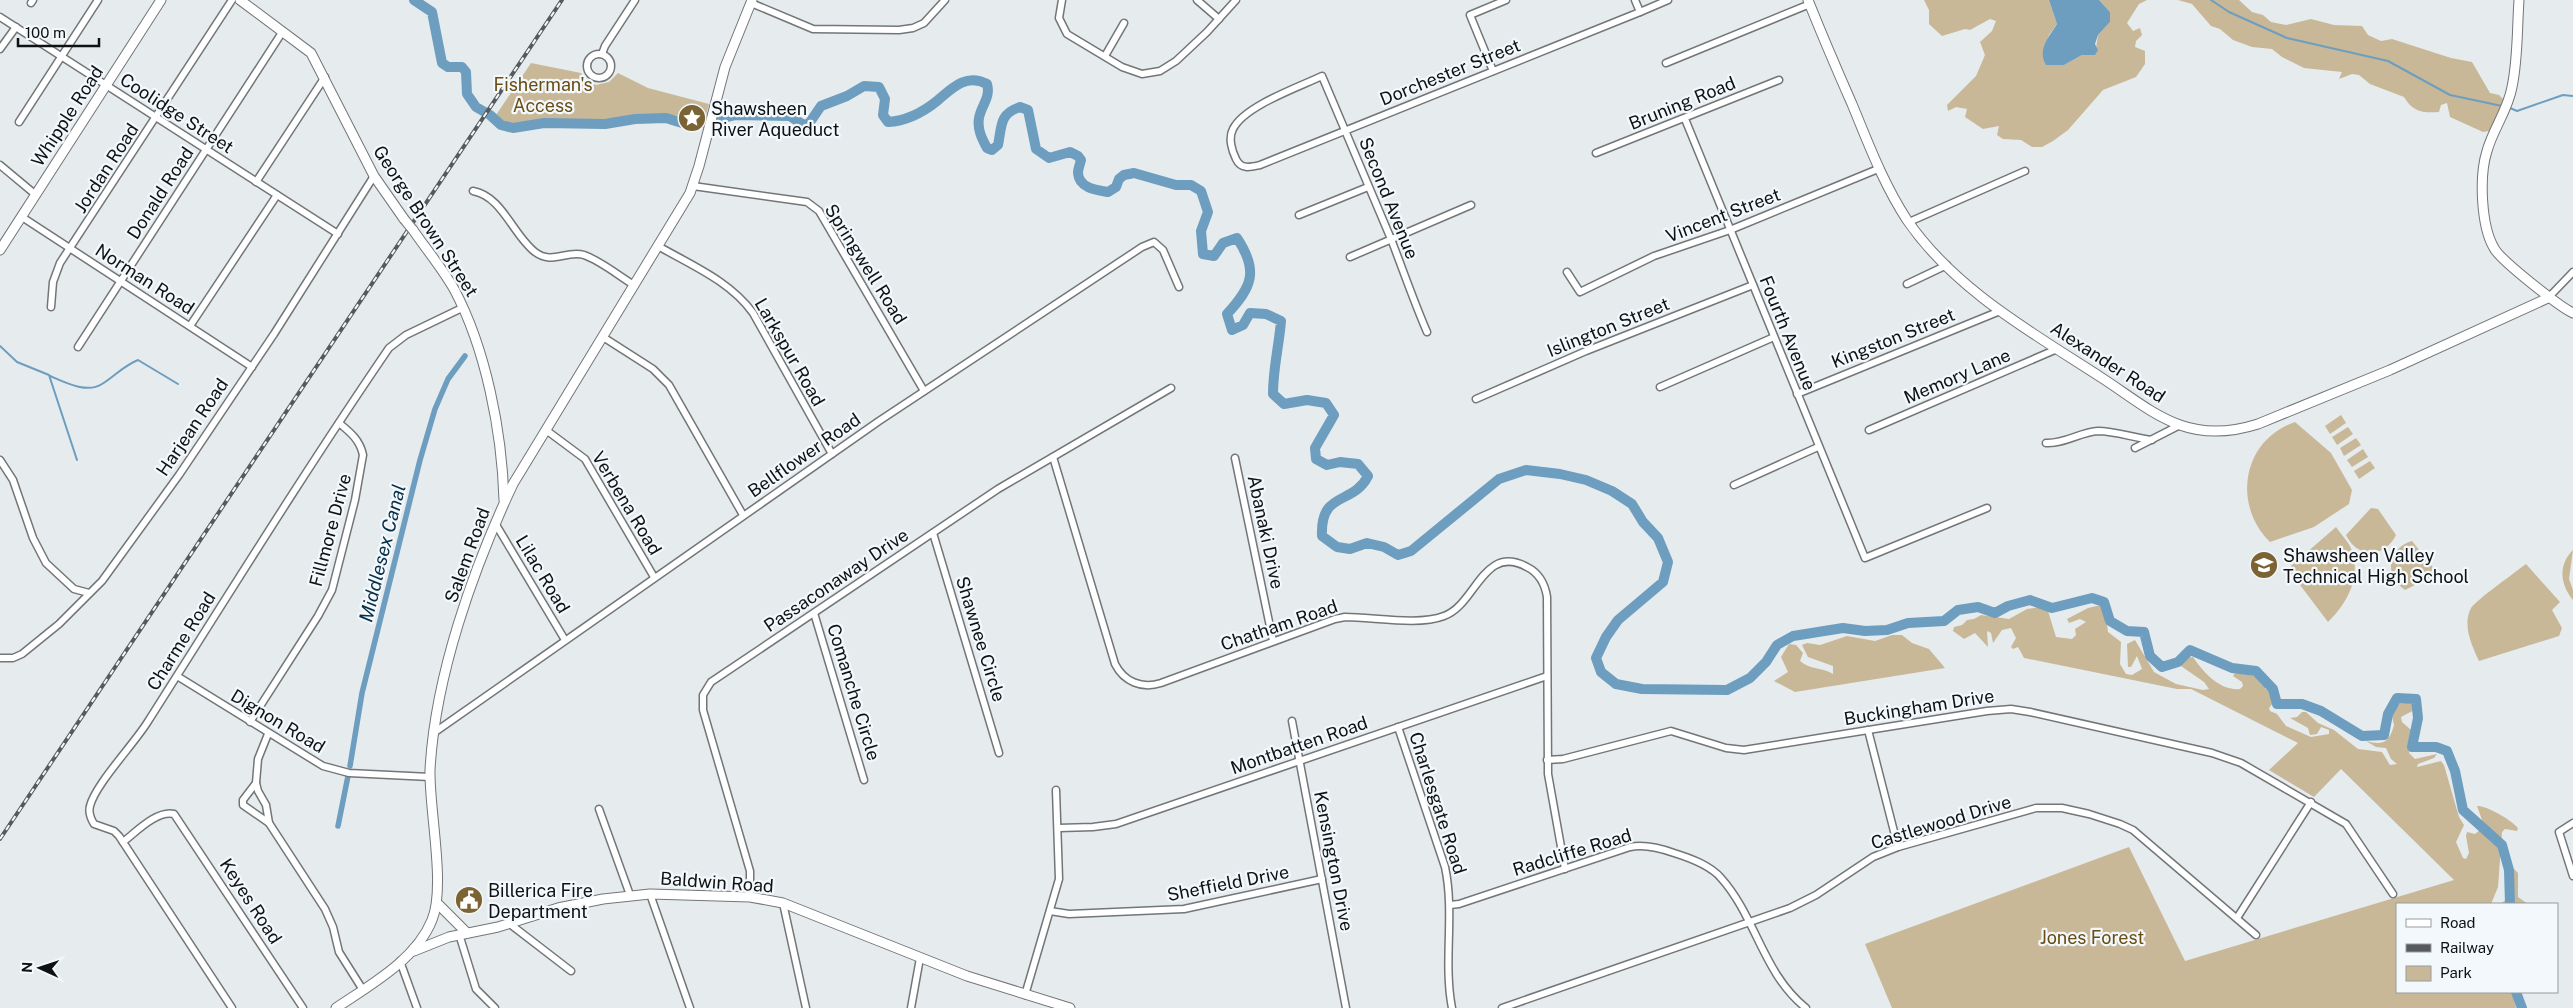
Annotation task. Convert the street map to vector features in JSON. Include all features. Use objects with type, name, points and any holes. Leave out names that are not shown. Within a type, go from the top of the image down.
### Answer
[{"type":"street","points":[[19,122],[98,0]]},
{"type":"street","name":"Whipple Road","points":[[0,250],[161,0]]},
{"type":"street","name":"Jordan Road","points":[[51,307],[52,282],[56,272],[232,0]]},
{"type":"street","name":"George Brown Street","points":[[240,0],[311,53],[325,77],[374,176],[450,283],[462,308],[482,361],[502,462],[504,502]]},
{"type":"street","points":[[602,54],[608,40],[635,0]]},
{"type":"street","points":[[751,2],[813,29],[901,30],[924,23],[946,0]]},
{"type":"street","points":[[1062,0],[1059,18],[1064,30],[1075,41],[1134,73],[1156,73],[1176,61],[1236,0]]},
{"type":"street","points":[[1197,0],[1219,19]]},
{"type":"street","points":[[1494,71],[1470,15],[1506,0]]},
{"type":"street","points":[[1634,0],[1640,12]]},
{"type":"street","name":"Dorchester Street","points":[[1242,166],[1260,165],[1668,0]]},
{"type":"street","points":[[2519,0],[2512,87],[2506,108],[2489,143],[2484,160],[2484,211],[2494,249],[2548,298],[2573,313]]},
{"type":"street","name":"Salem Road","points":[[336,1008],[363,990],[402,959],[425,934],[437,903],[430,777],[443,684],[455,637],[504,502],[693,186],[730,53],[751,2]]},
{"type":"street","points":[[1666,63],[1809,2]]},
{"type":"street","name":"Alexander Road","points":[[1809,2],[1878,169],[1909,222],[1947,265],[2000,311],[2144,406],[2180,425],[2215,431],[2236,430],[2258,424],[2390,370],[2548,298]]},
{"type":"street","name":"Coolidge Street","points":[[0,17],[338,234]]},
{"type":"street","points":[[1105,56],[1124,23]]},
{"type":"street","points":[[0,49],[16,27]]},
{"type":"street","name":"Donald Road","points":[[78,347],[283,31]]},
{"type":"street","name":"Second Avenue","points":[[1242,166],[1237,161],[1232,149],[1232,131],[1238,122],[1260,106],[1322,76],[1391,240],[1427,332]]},
{"type":"street","points":[[256,182],[325,77]]},
{"type":"street","name":"Bruning Road","points":[[1596,153],[1779,80]]},
{"type":"street","name":"Fourth Avenue","points":[[1685,119],[1818,448],[1865,558],[1988,508]]},
{"type":"street","points":[[0,165],[36,195]]},
{"type":"street","name":"Vincent Street","points":[[1567,272],[1580,292],[1654,256],[1730,230],[1878,169]]},
{"type":"street","points":[[1909,222],[2025,171]]},
{"type":"street","name":"Harjean Road","points":[[0,658],[13,658],[22,654],[59,624],[88,593],[94,591],[252,367],[374,176]]},
{"type":"street","name":"Springwell Road","points":[[693,186],[807,202],[819,211],[924,391]]},
{"type":"street","points":[[1299,215],[1368,187]]},
{"type":"street","points":[[473,191],[488,197],[527,245],[543,256],[550,259],[581,255],[634,285]]},
{"type":"street","points":[[190,326],[277,195]]},
{"type":"street","points":[[1350,257],[1471,205]]},
{"type":"street","name":"Norman Road","points":[[22,216],[252,367]]},
{"type":"street","name":"Bellflower Road","points":[[435,732],[832,454],[1134,252],[1154,242],[1163,250],[1179,287]]},
{"type":"street","name":"Larkspur Road","points":[[658,246],[743,299],[753,313],[832,454]]},
{"type":"street","points":[[1907,284],[1947,265]]},
{"type":"street","points":[[2548,298],[2573,272]]},
{"type":"street","name":"Islington Street","points":[[1476,399],[1586,351],[1753,285]]},
{"type":"street","name":"Charme Road","points":[[232,1008],[123,842],[114,831],[94,824],[90,814],[91,802],[100,786],[141,732],[339,423],[393,344],[406,335],[462,308]]},
{"type":"street","name":"Kingston Street","points":[[1797,394],[2000,311]]},
{"type":"street","points":[[603,337],[653,369],[669,385],[744,515]]},
{"type":"street","points":[[1660,387],[1774,337]]},
{"type":"street","name":"Memory Lane","points":[[1869,430],[2057,349]]},
{"type":"street","name":"Passaconaway Drive","points":[[750,897],[750,870],[705,717],[703,695],[711,682],[998,489],[1171,388]]},
{"type":"street","name":"Fillmore Drive","points":[[250,722],[318,616],[335,580],[363,455],[359,443],[339,423]]},
{"type":"street","points":[[2134,448],[2180,425]]},
{"type":"street","name":"Verbena Road","points":[[546,430],[585,459],[654,577]]},
{"type":"street","points":[[2046,443],[2060,443],[2097,431],[2152,440]]},
{"type":"street","points":[[1734,485],[1818,448]]},
{"type":"street","name":"Chatham Road","points":[[1054,457],[1113,658],[1118,670],[1126,678],[1137,684],[1155,685],[1273,641],[1345,617],[1418,620],[1445,616],[1464,603],[1480,578],[1490,568],[1502,563],[1516,563],[1535,572],[1546,590],[1547,760],[1551,801],[1565,869]]},
{"type":"street","name":"Abanaki Drive","points":[[1235,458],[1273,641]]},
{"type":"street","points":[[0,460],[13,480],[33,538],[46,563],[74,589],[88,593]]},
{"type":"street","name":"Lilac Road","points":[[496,523],[565,640]]},
{"type":"street","name":"Shawnee Circle","points":[[933,533],[999,753]]},
{"type":"street","name":"Comanche Circle","points":[[814,613],[864,780]]},
{"type":"street","name":"Dignon Road","points":[[177,676],[308,758],[339,771],[430,777]]},
{"type":"street","name":"Montbatten Road","points":[[1059,828],[1116,824],[1547,676]]},
{"type":"street","name":"Buckingham Drive","points":[[1547,760],[1585,754],[1664,732],[1679,732],[1720,746],[1744,750],[1998,709],[2030,712],[2230,758],[2311,802],[2346,824],[2393,894]]},
{"type":"street","name":"Kensington Drive","points":[[1292,720],[1346,1008]]},
{"type":"street","name":"Charlesgate Road","points":[[1398,727],[1444,867],[1450,905],[1448,955],[1452,1008]]},
{"type":"street","points":[[1868,730],[1898,847]]},
{"type":"street","points":[[268,734],[258,759],[256,782],[258,791],[266,805],[269,824]]},
{"type":"street","points":[[256,782],[244,800],[243,805],[269,824],[325,909],[333,927],[339,952],[363,990]]},
{"type":"street","points":[[1025,994],[1059,879],[1059,828],[1056,790]]},
{"type":"street","points":[[2237,918],[2311,802]]},
{"type":"street","name":"Castlewood Drive","points":[[1502,1008],[1749,923],[1805,901],[1856,866],[1898,847],[2036,808],[2073,810],[2106,818],[2133,830],[2256,935]]},
{"type":"street","points":[[599,809],[630,895]]},
{"type":"street","name":"Keyes Road","points":[[123,842],[153,820],[172,813],[176,816],[303,1008]]},
{"type":"street","points":[[2573,823],[2559,832],[2573,876]]},
{"type":"street","name":"Radcliffe Road","points":[[1450,905],[1637,845],[1666,850],[1703,864],[1720,876],[1749,923],[1783,986],[1806,1008]]},
{"type":"street","name":"Sheffield Drive","points":[[1050,911],[1069,914],[1184,909],[1322,879]]},
{"type":"street","points":[[650,894],[690,1008]]},
{"type":"street","name":"Baldwin Road","points":[[402,959],[429,944],[463,933],[510,924],[558,908],[630,895],[750,897],[783,903],[967,976],[1070,1008]]},
{"type":"street","points":[[437,903],[463,933],[476,989],[496,1008]]},
{"type":"street","points":[[783,903],[806,1008]]},
{"type":"street","points":[[510,924],[571,971]]},
{"type":"street","points":[[911,1008],[920,958]]},
{"type":"street","points":[[402,959],[417,1008]]},
{"type":"green space","points":[[1924,0],[2049,0],[2057,24],[2049,35],[2043,51],[2064,65],[2082,55],[2095,55],[2098,35],[2110,22],[2110,12],[2099,0],[2147,0],[2139,4],[2127,23],[2133,31],[2140,28],[2142,35],[2136,41],[2135,47],[2145,51],[2145,64],[2136,77],[2103,90],[2068,130],[2042,147],[2032,147],[2021,140],[2003,139],[1997,135],[1999,126],[1983,129],[1965,117],[1967,109],[1956,107],[1948,111],[1947,105],[1976,76],[1985,55],[1980,42],[1992,31],[1996,21],[1990,19],[1970,30],[1965,29],[1942,36],[1929,24],[1929,10]]},
{"type":"green space","points":[[2178,0],[2239,0],[2252,12],[2263,15],[2271,22],[2286,25],[2311,19],[2334,25],[2362,26],[2368,35],[2381,41],[2392,39],[2451,58],[2472,62],[2490,93],[2499,95],[2504,100],[2489,131],[2483,132],[2450,117],[2447,103],[2441,105],[2439,112],[2418,110],[2411,106],[2404,97],[2370,84],[2359,75],[2352,74],[2339,79],[2342,72],[2304,68],[2282,57],[2272,49],[2252,47],[2233,40],[2220,29],[2211,26],[2192,4]]},
{"type":"green space","name":"Fisherman's Access","points":[[531,63],[581,73],[587,81],[596,85],[609,82],[618,73],[648,88],[709,104],[704,122],[694,123],[663,118],[602,124],[544,123],[512,126],[500,123],[494,118]]},
{"type":"green space","points":[[2341,415],[2346,423],[2330,434],[2325,426]]},
{"type":"green space","points":[[2295,422],[2331,453],[2352,490],[2349,504],[2314,527],[2270,542],[2258,527],[2250,510],[2247,493],[2248,475],[2254,458],[2263,443],[2277,431]]},
{"type":"green space","points":[[2348,427],[2353,434],[2337,445],[2332,437]]},
{"type":"green space","points":[[2356,438],[2361,445],[2344,456],[2340,448]]},
{"type":"green space","points":[[2363,449],[2368,457],[2352,467],[2347,460]]},
{"type":"green space","points":[[2370,461],[2375,468],[2359,479],[2354,471]]},
{"type":"green space","points":[[2371,508],[2378,509],[2396,535],[2385,548],[2371,553],[2357,548],[2346,535]]},
{"type":"green space","points":[[2336,527],[2350,546],[2355,567],[2354,577],[2347,597],[2328,622],[2291,573],[2291,566]]},
{"type":"green space","points":[[2412,541],[2435,570],[2433,576],[2405,590],[2393,577],[2391,562],[2393,556],[2404,544]]},
{"type":"green space","points":[[2573,550],[2569,579],[2573,590],[2573,600],[2565,588],[2562,575],[2565,562]]},
{"type":"green space","points":[[2526,564],[2560,602],[2552,610],[2562,628],[2559,636],[2479,661],[2469,635],[2467,621],[2471,608]]},
{"type":"green space","name":"Jones Forest","points":[[2101,605],[2105,610],[2108,632],[2121,642],[2120,664],[2126,674],[2132,675],[2142,669],[2137,656],[2131,667],[2128,667],[2127,644],[2135,640],[2154,672],[2176,684],[2203,690],[2209,689],[2204,682],[2181,666],[2184,658],[2193,657],[2207,674],[2226,687],[2240,689],[2243,686],[2242,682],[2233,676],[2235,673],[2256,676],[2266,682],[2265,689],[2269,691],[2273,703],[2269,708],[2270,711],[2277,714],[2286,726],[2311,737],[2329,734],[2329,730],[2321,727],[2317,734],[2310,735],[2308,728],[2290,718],[2297,717],[2302,712],[2306,712],[2318,723],[2334,730],[2358,749],[2382,752],[2390,765],[2397,764],[2391,759],[2386,748],[2376,747],[2366,741],[2381,743],[2390,736],[2394,725],[2391,712],[2403,701],[2410,701],[2418,708],[2401,717],[2402,722],[2411,730],[2409,753],[2415,759],[2437,754],[2434,758],[2418,764],[2417,767],[2441,761],[2444,765],[2459,817],[2464,825],[2456,842],[2463,858],[2466,859],[2469,853],[2467,832],[2475,834],[2480,830],[2482,820],[2477,806],[2499,814],[2518,828],[2517,831],[2505,829],[2502,832],[2498,887],[2491,903],[2396,903],[2396,993],[2512,993],[2516,1008],[1892,1008],[1865,944],[2129,847],[2185,961],[2454,880],[2341,769],[2314,797],[2269,770],[2298,743],[2191,689],[2177,689],[2024,658],[2018,647],[2013,649],[2011,647],[2016,638],[2011,628],[2002,630],[1993,643],[1991,633],[1987,631],[1988,647],[1975,633],[1964,639],[1953,631],[1954,627],[1981,615],[2009,619],[2027,609],[2042,607],[2048,611],[2056,637],[2072,639],[2076,635],[2075,629],[2086,622],[2080,619],[2069,623],[2067,619],[2088,608]]},
{"type":"green space","points":[[1892,635],[1902,635],[1912,643],[1929,649],[1945,668],[1795,692],[1774,681],[1788,672],[1781,657],[1789,644],[1796,645],[1803,653],[1800,661],[1804,664],[1833,674],[1833,666],[1808,657],[1802,645],[1807,643],[1820,645],[1847,636],[1875,641]]},
{"type":"green space","points":[[2514,869],[2518,873],[2518,897],[2527,903],[2501,903],[2510,897]]},
{"type":"water","points":[[2049,0],[2099,0],[2110,12],[2110,22],[2098,35],[2095,44],[2098,50],[2095,55],[2082,55],[2064,65],[2046,65],[2043,48],[2057,24]]},
{"type":"waterway","points":[[414,0],[432,12],[442,63],[448,67],[462,67],[466,72],[467,94],[476,107],[490,115],[501,125],[513,128],[544,123],[605,124],[635,119],[666,118],[682,123],[702,123],[736,115],[790,116],[802,124],[808,125],[821,106],[847,96],[864,86],[879,87],[885,99],[883,115],[888,122],[901,120],[920,113],[954,87],[972,80],[987,84],[988,93],[979,122],[980,134],[987,148],[992,150],[998,145],[1001,126],[1005,117],[1008,113],[1020,107],[1028,110],[1036,149],[1049,158],[1070,152],[1078,156],[1081,160],[1078,171],[1079,178],[1081,182],[1089,187],[1108,192],[1116,187],[1119,179],[1124,175],[1134,173],[1176,185],[1191,185],[1201,191],[1208,212],[1201,231],[1203,254],[1214,256],[1223,243],[1237,238],[1248,260],[1250,278],[1247,287],[1227,314],[1232,330],[1243,325],[1250,313],[1266,314],[1281,321],[1273,394],[1284,404],[1307,400],[1326,403],[1334,415],[1315,448],[1316,459],[1327,465],[1340,462],[1358,464],[1368,476],[1354,492],[1339,500],[1326,511],[1322,536],[1337,547],[1350,549],[1367,543],[1384,547],[1398,555],[1411,551],[1499,479],[1526,470],[1560,474],[1586,480],[1612,491],[1632,504],[1643,522],[1658,538],[1668,562],[1663,582],[1618,620],[1606,637],[1596,658],[1601,672],[1616,684],[1642,689],[1727,690],[1750,678],[1766,662],[1777,645],[1793,636],[1843,628],[1865,631],[1887,630],[1908,623],[1944,621],[1958,610],[1978,607],[1995,613],[2008,606],[2030,600],[2052,608],[2092,598],[2104,602],[2110,621],[2127,631],[2144,632],[2150,656],[2162,667],[2178,662],[2190,650],[2232,668],[2256,671],[2273,689],[2277,704],[2302,704],[2321,711],[2362,736],[2384,735],[2388,714],[2397,698],[2416,699],[2418,718],[2412,747],[2436,747],[2447,751],[2455,771],[2463,810],[2502,845],[2509,870],[2510,903]]},
{"type":"waterway","points":[[2211,0],[2229,12],[2287,38],[2388,61],[2450,95],[2502,106]]},
{"type":"waterway","points":[[2510,108],[2517,111],[2563,95],[2573,96]]},
{"type":"waterway","points":[[0,346],[17,362],[49,375],[77,460]]},
{"type":"waterway","name":"Middlesex Canal","points":[[350,766],[362,693],[420,460],[435,409],[448,379],[465,356]]},
{"type":"waterway","points":[[50,376],[76,386],[96,387],[138,360],[178,384]]},
{"type":"waterway","name":"Middlesex Canal","points":[[338,826],[348,776]]},
{"type":"waterway","points":[[2516,993],[2522,1008]]},
{"type":"railway","points":[[0,839],[562,0]]},
{"type":"place","name":"Shawsheen River Aqueduct","points":[[692,118]]},
{"type":"place","name":"Shawsheen Valley Technical High School","points":[[2264,565]]},
{"type":"place","name":"Billerica Fire Department","points":[[469,900]]}]
